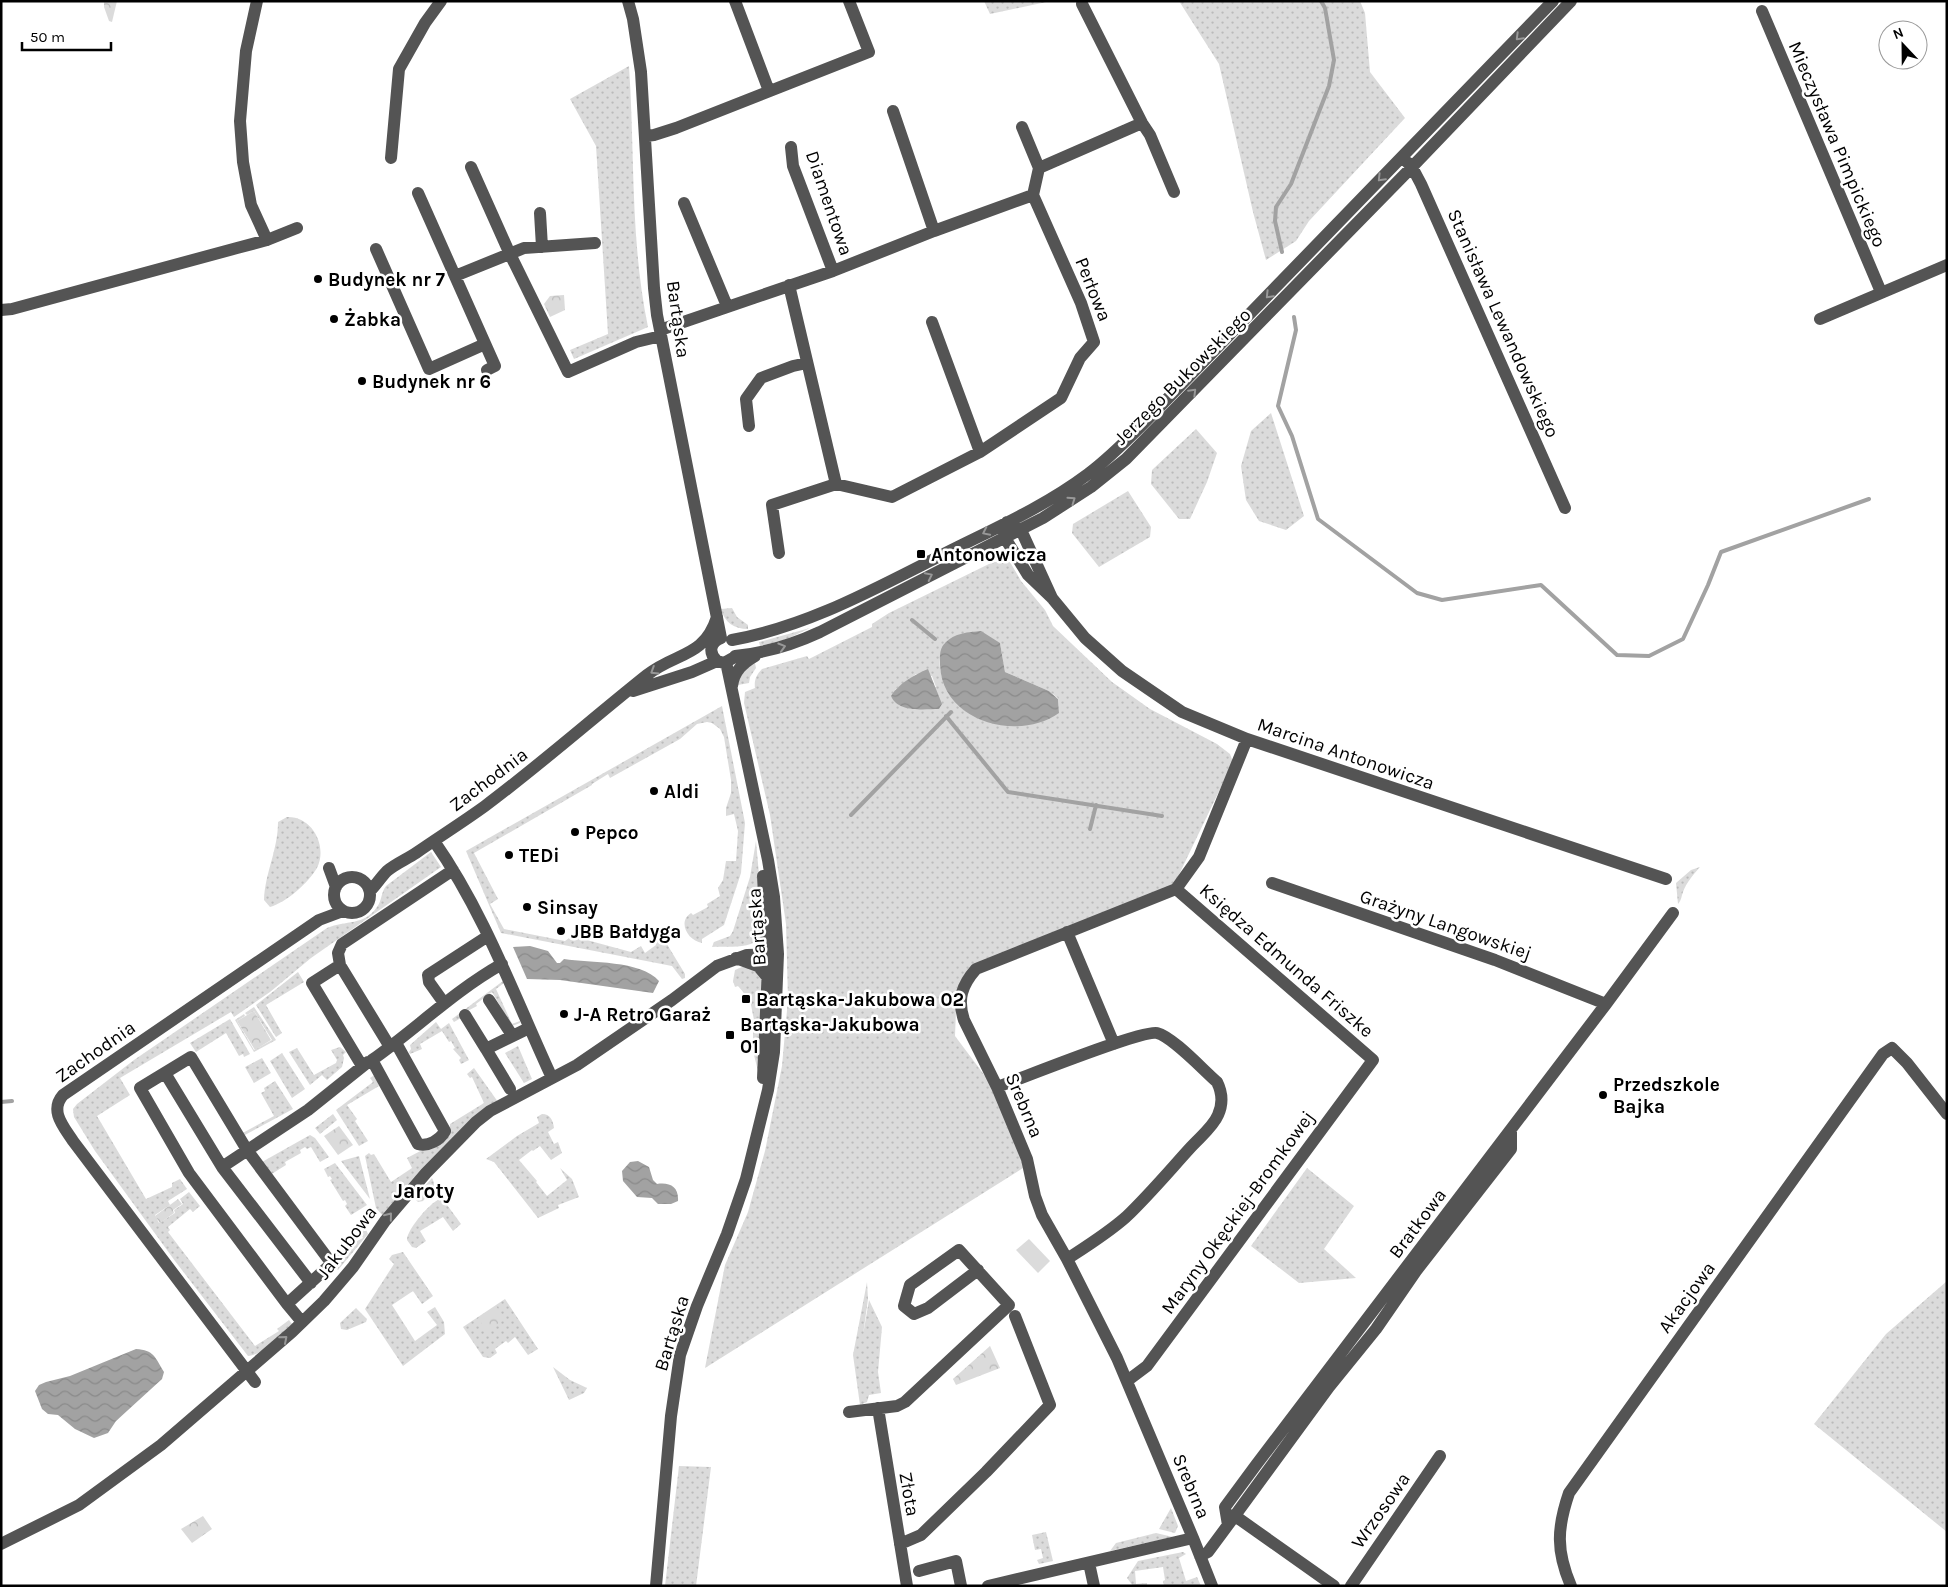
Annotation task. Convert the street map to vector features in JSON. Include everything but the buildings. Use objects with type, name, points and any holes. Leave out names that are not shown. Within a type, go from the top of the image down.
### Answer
[{"type":"street","points":[[257,1],[246,51],[240,121],[243,162],[250,198],[268,240]]},
{"type":"street","points":[[391,158],[399,69],[420,30],[441,1]]},
{"type":"street","name":"Bartąska","points":[[628,1],[633,18],[642,72],[654,288],[660,333],[722,640]]},
{"type":"street","points":[[734,1],[769,91]]},
{"type":"street","points":[[646,136],[676,128],[869,52],[849,1]]},
{"type":"street","name":"Jerzego Bukowskiego","points":[[687,654],[722,640],[754,636],[796,624],[829,611],[1007,522],[1064,490],[1088,474],[1113,453],[1553,1]]},
{"type":"street","name":"Jerzego Bukowskiego","points":[[692,672],[726,660],[758,654],[800,641],[820,632],[1021,530],[1066,504],[1126,460],[1412,168],[1571,1]]},
{"type":"street","points":[[1082,4],[1142,123],[1150,135],[1174,192]]},
{"type":"street","name":"Mieczysława Pimpickiego","points":[[1762,11],[1881,292]]},
{"type":"street","points":[[892,111],[934,231]]},
{"type":"street","points":[[1039,168],[1142,123]]},
{"type":"street","points":[[1022,127],[1039,168],[1033,195]]},
{"type":"street","name":"Diamentowa","points":[[791,147],[793,166],[833,271]]},
{"type":"street","name":"Stanisława Lewandowskiego","points":[[1401,157],[1412,168],[1426,195],[1565,508]]},
{"type":"street","points":[[471,167],[509,252]]},
{"type":"street","points":[[418,193],[495,366],[487,370]]},
{"type":"street","name":"Diamentowa","points":[[509,252],[568,372],[636,342],[727,306],[833,271],[934,231],[1033,195]]},
{"type":"street","name":"Perłowa","points":[[836,484],[892,497],[980,452],[1061,398],[1080,358],[1094,342],[1081,303],[1033,195]]},
{"type":"street","points":[[684,204],[727,306]]},
{"type":"street","points":[[540,213],[542,247]]},
{"type":"street","points":[[1,310],[12,309],[268,240],[297,228]]},
{"type":"street","points":[[455,276],[509,252],[524,248],[595,243]]},
{"type":"street","points":[[376,249],[430,373],[485,344]]},
{"type":"street","points":[[1820,319],[1947,265]]},
{"type":"street","points":[[779,553],[772,505],[836,484],[789,285]]},
{"type":"street","points":[[932,322],[980,452]]},
{"type":"street","points":[[750,426],[746,399],[761,378],[807,363]]},
{"type":"street","points":[[1005,538],[1007,522],[1021,530]]},
{"type":"street","name":"Marcina Antonowicza","points":[[1021,530],[1052,598]]},
{"type":"street","name":"Marcina Antonowicza","points":[[1005,538],[1028,575],[1052,598],[1085,638],[1122,671],[1182,712],[1247,739],[1666,879]]},
{"type":"street","points":[[626,694],[649,674],[687,654],[705,641],[717,617],[733,632],[754,636]]},
{"type":"street","points":[[722,640],[736,648],[726,660],[711,651],[722,640]]},
{"type":"street","points":[[731,688],[736,671],[758,654]]},
{"type":"street","name":"Bartąska","points":[[656,1586],[671,1416],[680,1355],[746,1179],[773,1062],[773,954],[763,875],[763,840],[726,660]]},
{"type":"street","points":[[626,694],[692,672],[715,672],[720,674],[731,688]]},
{"type":"street","name":"Zachodnia","points":[[370,891],[388,871],[434,841],[519,780],[598,713],[626,694]]},
{"type":"street","name":"Księdza Edmunda Friszke","points":[[976,969],[1176,889],[1199,857],[1247,739]]},
{"type":"street","points":[[434,841],[453,870],[502,964],[552,1078]]},
{"type":"street","points":[[340,965],[312,983],[367,1063],[418,1144],[426,1145],[441,1137],[445,1131],[393,1045],[340,965],[338,953],[342,944],[453,870]]},
{"type":"street","points":[[361,880],[388,871]]},
{"type":"street","points":[[319,920],[338,884],[352,877],[368,885],[370,897],[365,908],[354,913],[343,911],[338,907],[338,884]]},
{"type":"street","name":"Grażyny Langowskiej","points":[[1272,883],[1495,960],[1606,1004]]},
{"type":"street","name":"Księdza Edmunda Friszke","points":[[1176,889],[1373,1060]]},
{"type":"street","name":"Zachodnia","points":[[255,1382],[73,1141],[59,1118],[57,1105],[63,1095],[319,920],[343,911]]},
{"type":"street","points":[[1200,1556],[1208,1552],[1329,1387],[1376,1329],[1416,1271],[1511,1149],[1511,1130],[1673,913]]},
{"type":"street","points":[[1067,932],[1114,1044]]},
{"type":"street","points":[[444,1003],[429,982],[428,975],[488,936]]},
{"type":"street","name":"Bartąska","points":[[764,1100],[763,1080],[768,978],[773,954]]},
{"type":"street","name":"Jakubowa","points":[[1,1544],[79,1505],[161,1445],[247,1372],[324,1301],[347,1274],[385,1221],[426,1172],[467,1129],[490,1111],[552,1078],[575,1061],[672,1000],[717,966],[747,955],[773,954]]},
{"type":"street","points":[[736,958],[758,966],[768,978]]},
{"type":"street","points":[[222,1167],[308,1110],[393,1045],[457,992],[502,964]]},
{"type":"street","name":"Srebrna","points":[[976,969],[963,986],[961,1010],[997,1087],[1027,1159],[1035,1196],[1042,1214],[1067,1259],[1127,1381],[1193,1538],[988,1586]]},
{"type":"street","points":[[488,1000],[512,1035]]},
{"type":"street","points":[[464,1015],[510,1089]]},
{"type":"street","points":[[486,1049],[529,1028]]},
{"type":"street","points":[[997,1087],[1151,1032],[1158,1033],[1172,1041],[1217,1082],[1221,1094],[1220,1110],[1211,1126],[1146,1197],[1124,1218],[1102,1236],[1067,1259]]},
{"type":"street","name":"Akacjowa","points":[[1571,1586],[1564,1568],[1559,1540],[1560,1518],[1569,1493],[1883,1054],[1892,1048],[1907,1063],[1947,1114]]},
{"type":"street","points":[[287,1304],[330,1265],[330,1260],[247,1150],[191,1057],[140,1088],[189,1173],[287,1304],[302,1322]]},
{"type":"street","name":"Maryny Okęckiej-Bromkowej","points":[[1127,1381],[1146,1366],[1373,1060]]},
{"type":"street","points":[[165,1073],[222,1167],[310,1283]]},
{"type":"street","points":[[849,1412],[897,1406],[905,1402],[1009,1305],[978,1270],[959,1250],[910,1285],[904,1306],[914,1314],[928,1308],[978,1270]]},
{"type":"street","points":[[900,1544],[921,1535],[986,1472],[1050,1405],[1015,1316]]},
{"type":"street","name":"Złota","points":[[878,1408],[907,1586]]},
{"type":"street","name":"Wrzosowa","points":[[1351,1586],[1440,1456]]},
{"type":"street","points":[[1231,1520],[1334,1586]]},
{"type":"street","points":[[1193,1538],[1212,1586]]},
{"type":"street","points":[[919,1571],[956,1561],[961,1586]]},
{"type":"street","points":[[1089,1563],[1094,1586]]},
{"type":"green space","points":[[104,1],[117,1],[112,22],[109,21]]},
{"type":"green space","points":[[984,1],[1051,1],[990,14]]},
{"type":"green space","points":[[1179,1],[1360,1],[1365,13],[1370,72],[1405,118],[1309,221],[1296,241],[1266,260],[1219,64]]},
{"type":"green space","points":[[629,66],[638,262],[648,327],[574,359],[570,350],[608,334],[596,146],[570,99]]},
{"type":"green space","points":[[564,295],[565,310],[550,317],[544,304],[550,296]]},
{"type":"green space","points":[[1271,413],[1304,516],[1286,530],[1259,521],[1246,500],[1241,466],[1251,431]]},
{"type":"green space","points":[[1196,429],[1217,453],[1207,482],[1190,519],[1179,519],[1151,484],[1152,470]]},
{"type":"green space","points":[[1128,491],[1151,527],[1150,537],[1099,567],[1072,533],[1073,524]]},
{"type":"green space","points":[[993,562],[1010,562],[1021,581],[1045,610],[1053,626],[1112,682],[1150,709],[1217,744],[1230,754],[1233,762],[1174,885],[976,969],[956,1010],[955,1036],[994,1088],[1025,1164],[1023,1168],[705,1368],[725,1265],[748,1212],[765,1151],[782,1066],[788,999],[786,924],[770,815],[744,703],[745,692],[755,688],[756,678],[762,669],[807,656],[809,659],[872,627],[872,624],[889,613]],"holes":[[[945,643],[1000,643],[1005,672],[1049,691],[1058,698],[1059,713],[965,711],[952,697],[940,671],[941,652]],[[916,674],[932,676],[936,687],[895,690]]]},
{"type":"green space","points":[[732,608],[737,617],[748,625],[748,629],[738,628],[725,618],[721,609]]},
{"type":"green space","points":[[810,628],[787,639],[760,646],[759,642]]},
{"type":"green space","points":[[755,663],[756,668],[750,677],[749,683],[738,685],[740,673]]},
{"type":"green space","points":[[722,706],[745,823],[741,873],[724,925],[702,939],[702,943],[692,939],[686,931],[685,921],[691,913],[693,915],[708,907],[707,904],[720,896],[718,888],[723,880],[726,861],[736,861],[738,831],[734,814],[726,816],[726,808],[731,793],[731,780],[724,737],[720,729],[712,723],[697,724],[680,739],[610,778],[608,774],[474,853],[498,899],[490,904],[504,929],[565,941],[572,936],[631,952],[641,946],[645,953],[656,945],[653,939],[662,936],[685,974],[685,978],[682,979],[672,966],[501,933],[466,851]]},
{"type":"green space","points":[[287,817],[304,821],[316,834],[319,842],[320,859],[317,868],[303,886],[277,905],[270,907],[264,900],[265,890],[276,842],[278,822]]},
{"type":"green space","points":[[756,841],[760,886],[761,937],[757,941],[745,946],[712,947],[714,942],[730,936],[733,931],[750,877]]},
{"type":"green space","points":[[431,852],[441,867],[311,958],[270,992],[234,1017],[231,1012],[120,1078],[130,1095],[97,1116],[146,1199],[172,1187],[172,1183],[180,1179],[187,1189],[168,1201],[170,1205],[155,1215],[159,1223],[175,1213],[174,1210],[183,1204],[180,1199],[189,1192],[200,1206],[193,1212],[190,1209],[168,1227],[170,1230],[168,1232],[255,1346],[279,1331],[277,1329],[289,1320],[292,1324],[265,1348],[248,1356],[175,1261],[95,1151],[74,1117],[73,1109],[134,1060],[327,928],[360,920],[372,913],[379,905],[386,886]]},
{"type":"green space","points":[[1700,867],[1686,885],[1678,904],[1676,883],[1691,870]]},
{"type":"green space","points":[[742,967],[762,974],[759,1075],[753,1051],[753,1032],[756,1030],[750,1000],[738,986],[735,987],[733,981],[735,970]]},
{"type":"green space","points":[[298,972],[304,982],[266,1005],[282,1033],[276,1037],[256,1005]]},
{"type":"green space","points":[[503,981],[504,983],[496,989],[512,1024],[520,1021],[520,1023],[512,1026],[492,992],[476,1004],[477,1006],[460,1015],[461,1018],[454,1022],[452,1019]]},
{"type":"green space","points":[[254,1007],[276,1040],[254,1052],[235,1020],[244,1014],[245,1016],[237,1021],[254,1050],[272,1040],[254,1011],[247,1015],[245,1013]]},
{"type":"green space","points":[[254,1011],[271,1040],[255,1050],[237,1021]]},
{"type":"green space","points":[[230,1019],[250,1054],[244,1057],[243,1054],[239,1056],[226,1033],[196,1052],[190,1043]]},
{"type":"green space","points":[[436,1022],[441,1029],[449,1023],[469,1060],[461,1064],[459,1060],[461,1058],[453,1049],[455,1048],[451,1041],[449,1042],[442,1031],[420,1044],[422,1049],[410,1054],[410,1045]]},
{"type":"green space","points":[[518,1046],[532,1079],[524,1083],[505,1053]]},
{"type":"green space","points":[[340,1047],[346,1052],[343,1055],[342,1067],[327,1080],[322,1075],[310,1085],[289,1052],[297,1048],[314,1075],[336,1063],[337,1060],[331,1050]]},
{"type":"green space","points":[[282,1053],[305,1089],[292,1098],[270,1061]]},
{"type":"green space","points":[[262,1058],[271,1073],[254,1083],[245,1067]]},
{"type":"green space","points":[[474,1068],[498,1102],[508,1097],[383,1216],[376,1208],[365,1156],[369,1153],[371,1155],[374,1154],[391,1182],[412,1168],[407,1158],[430,1146],[450,1130],[450,1124],[484,1103],[472,1077],[470,1078],[467,1074]]},
{"type":"green space","points":[[376,1074],[379,1086],[347,1105],[357,1119],[355,1121],[368,1141],[359,1146],[336,1110],[373,1082],[370,1078]]},
{"type":"green space","points":[[275,1081],[293,1109],[243,1136],[239,1135],[274,1116],[261,1093],[265,1091],[264,1088]]},
{"type":"green space","points":[[333,1114],[337,1120],[320,1134],[315,1128]]},
{"type":"green space","points":[[542,1114],[549,1116],[552,1120],[554,1128],[548,1132],[554,1144],[558,1142],[562,1153],[551,1160],[540,1146],[519,1160],[547,1196],[567,1180],[560,1168],[572,1179],[579,1197],[558,1205],[559,1208],[538,1218],[494,1162],[486,1159],[517,1136],[539,1123],[537,1117]]},
{"type":"green space","points":[[339,1126],[353,1145],[338,1155],[324,1136]]},
{"type":"green space","points":[[310,1135],[315,1138],[329,1157],[320,1162],[311,1147],[307,1149],[305,1147],[300,1150],[301,1153],[285,1162],[286,1165],[270,1175],[262,1162]]},
{"type":"green space","points":[[359,1156],[370,1199],[341,1161]]},
{"type":"green space","points":[[335,1163],[367,1205],[351,1215],[345,1206],[347,1204],[345,1200],[343,1201],[330,1180],[332,1179],[330,1176],[328,1177],[324,1169]]},
{"type":"green space","points":[[1307,1168],[1354,1206],[1324,1249],[1356,1278],[1299,1283],[1251,1246]]},
{"type":"green space","points":[[432,1178],[434,1185],[432,1191],[423,1201],[418,1202],[414,1198]]},
{"type":"green space","points":[[442,1198],[461,1224],[453,1231],[443,1217],[420,1231],[426,1241],[416,1248],[412,1247],[407,1240],[415,1222],[432,1204]]},
{"type":"green space","points":[[178,1199],[182,1204],[173,1210],[174,1213],[160,1223],[155,1216]]},
{"type":"green space","points":[[362,1221],[368,1234],[338,1270],[333,1266],[330,1255],[363,1238],[355,1224]]},
{"type":"green space","points":[[1029,1239],[1050,1261],[1038,1273],[1016,1250]]},
{"type":"green space","points":[[403,1252],[433,1296],[422,1304],[413,1291],[392,1305],[415,1341],[437,1325],[427,1312],[435,1307],[444,1322],[445,1334],[403,1366],[365,1309],[394,1264],[389,1259],[392,1255]]},
{"type":"green space","points":[[1947,1281],[1947,1532],[1814,1424],[1886,1334]]},
{"type":"green space","points":[[867,1282],[868,1299],[863,1335],[869,1300],[882,1327],[878,1372],[881,1393],[869,1395],[867,1402],[860,1405],[853,1355]]},
{"type":"green space","points":[[505,1299],[538,1349],[528,1355],[515,1337],[508,1343],[506,1341],[495,1349],[497,1353],[490,1358],[483,1357],[463,1327]]},
{"type":"green space","points":[[496,1306],[505,1319],[487,1331],[478,1318]]},
{"type":"green space","points":[[356,1308],[367,1319],[366,1322],[347,1330],[341,1329],[340,1323]]},
{"type":"green space","points":[[990,1346],[1000,1368],[956,1385],[953,1379]]},
{"type":"green space","points":[[553,1367],[570,1380],[587,1388],[584,1393],[569,1400]]},
{"type":"green space","points":[[679,1466],[711,1467],[696,1586],[665,1586]]},
{"type":"green space","points":[[1171,1508],[1178,1526],[1175,1533],[1159,1529]]},
{"type":"green space","points":[[203,1516],[212,1529],[192,1543],[181,1529]]},
{"type":"green space","points":[[1046,1532],[1053,1561],[1039,1564],[1037,1560],[1043,1558],[1041,1549],[1035,1550],[1032,1535]]},
{"type":"green space","points":[[1156,1533],[1173,1537],[1110,1551],[1116,1543]]},
{"type":"green space","points":[[1183,1552],[1186,1554],[1179,1558],[1186,1581],[1197,1577],[1201,1586],[1164,1586],[1163,1567],[1135,1571],[1136,1584],[1147,1583],[1147,1586],[1133,1586],[1127,1578],[1138,1561]]},
{"type":"water","points":[[981,631],[1000,643],[1005,672],[1049,691],[1058,699],[1059,713],[1042,722],[1023,726],[1004,726],[985,721],[968,713],[954,701],[944,685],[940,653],[945,643],[957,635]]},
{"type":"water","points":[[928,669],[942,704],[939,709],[905,708],[894,701],[891,696],[898,687]]},
{"type":"water","points":[[530,946],[548,951],[557,963],[564,959],[628,966],[651,974],[659,981],[653,993],[560,980],[527,979],[513,947]]},
{"type":"water","points":[[638,1161],[649,1167],[653,1180],[657,1184],[673,1186],[677,1192],[678,1201],[671,1204],[658,1204],[652,1198],[637,1197],[623,1181],[622,1171],[630,1162]]},
{"type":"water","points":[[136,1349],[147,1351],[153,1355],[164,1372],[162,1379],[116,1421],[108,1433],[94,1438],[75,1429],[58,1415],[48,1414],[42,1409],[35,1391],[39,1385],[70,1376]]},
{"type":"waterway","points":[[1282,252],[1275,221],[1276,207],[1291,184],[1329,86],[1334,60],[1325,8],[1321,1]]},
{"type":"waterway","points":[[1294,317],[1296,330],[1278,406],[1292,436],[1318,519],[1417,593],[1442,600],[1541,585],[1617,655],[1649,656],[1683,639],[1721,552],[1869,499]]},
{"type":"waterway","points":[[912,620],[935,639]]},
{"type":"waterway","points":[[851,815],[951,712]]},
{"type":"waterway","points":[[946,716],[1008,792],[1162,816]]},
{"type":"waterway","points":[[1090,829],[1096,805]]},
{"type":"waterway","points":[[1,1102],[12,1101]]},
{"type":"place","name":"Budynek nr 7","points":[[318,279]]},
{"type":"place","name":"Żabka","points":[[334,319]]},
{"type":"place","name":"Budynek nr 6","points":[[362,381]]},
{"type":"place","name":"Antonowicza","points":[[921,554]]},
{"type":"place","name":"Aldi","points":[[654,791]]},
{"type":"place","name":"Pepco","points":[[575,832]]},
{"type":"place","name":"TEDi","points":[[509,855]]},
{"type":"place","name":"Sinsay","points":[[527,907]]},
{"type":"place","name":"JBB Bałdyga","points":[[561,931]]},
{"type":"place","name":"Bartąska-Jakubowa 02","points":[[746,999]]},
{"type":"place","name":"J-A Retro Garaż","points":[[564,1014]]},
{"type":"place","name":"Bartąska-Jakubowa 01","points":[[730,1035]]},
{"type":"place","name":"Przedszkole Bajka","points":[[1603,1095]]},
{"type":"district","name":"Jaroty","points":[[424,1191]]}]
